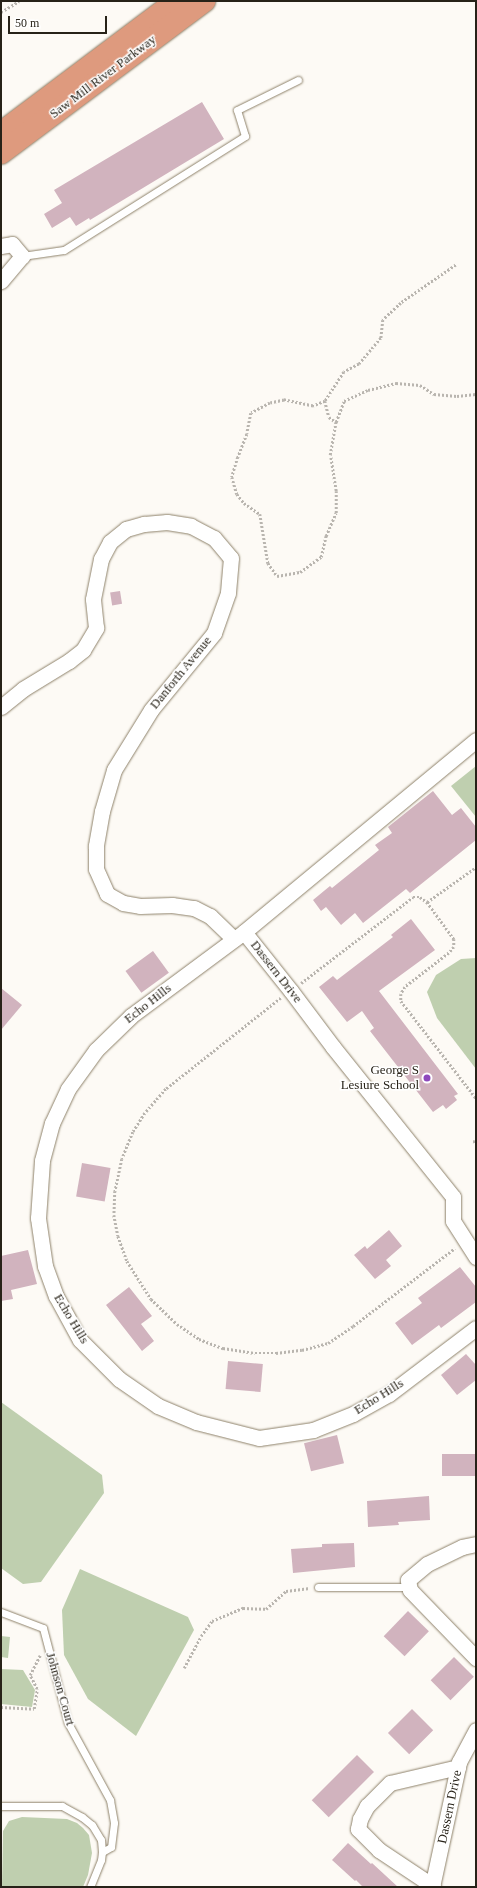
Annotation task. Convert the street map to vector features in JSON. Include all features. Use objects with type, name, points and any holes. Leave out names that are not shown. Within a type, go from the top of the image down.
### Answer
[{"type":"highway","name":"Saw Mill River Parkway","points":[[1,133],[177,1]]},
{"type":"highway","name":"Saw Mill River Parkway","points":[[1,153],[204,1]]},
{"type":"street","points":[[1,280],[22,256],[7,245]]},
{"type":"street","name":"Danforth Avenue","points":[[1,707],[24,689],[83,650],[96,628],[93,599],[101,559],[110,542],[126,529],[144,524],[167,522],[191,526],[214,538],[231,558],[228,593],[214,633],[150,710],[114,770],[102,811],[96,846],[96,869],[107,894],[123,903],[140,906],[172,905],[194,908],[210,916],[239,935]]},
{"type":"street","name":"Dassern Drive","points":[[476,740],[239,935],[291,991],[332,1047],[453,1197],[453,1221],[476,1257]]},
{"type":"street","name":"Echo Hills","points":[[239,935],[131,1016],[96,1050],[68,1089],[52,1123],[42,1161],[38,1218],[45,1266],[56,1296],[80,1340],[119,1379],[158,1406],[196,1422],[259,1438],[313,1430],[353,1414],[389,1394],[476,1328]]},
{"type":"street","points":[[476,1544],[462,1547],[427,1564],[408,1580],[410,1590],[476,1658]]},
{"type":"street","name":"Dassern Drive","points":[[433,1886],[458,1767],[476,1730]]},
{"type":"street","points":[[433,1886],[379,1850],[358,1829],[360,1819],[367,1806],[390,1783],[458,1767]]},
{"type":"lane","points":[[22,256],[64,250],[245,136],[237,110],[298,80]]},
{"type":"lane","points":[[318,1587],[410,1587]]},
{"type":"lane","name":"Johnson Court","points":[[1,1612],[43,1628],[68,1723],[110,1800],[114,1823],[111,1847],[102,1852]]},
{"type":"lane","points":[[1,1806],[62,1806],[82,1817],[92,1825],[101,1840],[102,1852],[101,1860],[90,1887]]},
{"type":"path","points":[[1,12],[19,1]]},
{"type":"path","points":[[456,265],[401,303],[383,320],[381,338],[359,364],[344,372],[325,401],[312,406],[284,400],[270,403],[251,413],[247,434],[232,477],[237,494],[244,503],[260,514],[268,563],[277,576],[300,572],[321,557],[326,536],[336,513],[336,491],[330,455],[336,422],[344,401],[368,390],[396,384],[420,384],[434,394],[457,396],[476,394]]},
{"type":"path","points":[[325,401],[328,417],[336,422]]},
{"type":"path","points":[[427,902],[476,867]]},
{"type":"path","points":[[465,1240],[353,1326],[328,1343],[302,1350],[276,1353],[254,1353],[223,1348],[199,1339],[177,1324],[151,1299],[127,1261],[118,1236],[114,1215],[115,1191],[122,1159],[133,1132],[145,1113],[166,1089],[413,897],[420,897],[427,902],[454,939],[454,947],[449,953],[405,987],[401,994],[401,1001],[476,1098]]},
{"type":"path","points":[[184,1668],[201,1636],[212,1621],[244,1608],[266,1609],[286,1591],[318,1587]]},
{"type":"path","points":[[1,1707],[34,1709],[37,1689],[30,1675],[46,1643]]},
{"type":"green space","points":[[476,766],[476,817],[451,786]]},
{"type":"green space","points":[[476,958],[476,1069],[437,1018],[427,992],[436,975],[461,959]]},
{"type":"green space","points":[[1,1402],[102,1475],[104,1493],[41,1582],[23,1584],[1,1568]]},
{"type":"green space","points":[[80,1569],[188,1617],[194,1630],[136,1736],[88,1699],[64,1655],[62,1610]]},
{"type":"green space","points":[[1,1636],[10,1637],[8,1658],[1,1657]]},
{"type":"green space","points":[[1,1669],[23,1670],[35,1690],[32,1707],[1,1704]]},
{"type":"green space","points":[[22,1817],[67,1819],[77,1823],[83,1828],[89,1835],[92,1853],[88,1875],[83,1887],[2,1887],[3,1831],[9,1821]]},
{"type":"building","points":[[202,102],[224,139],[90,220],[89,218],[76,226],[70,217],[52,228],[44,214],[62,203],[54,190]]},
{"type":"building","points":[[120,591],[122,604],[112,605],[110,593]]},
{"type":"building","points":[[433,791],[452,815],[461,808],[476,827],[476,840],[410,893],[406,889],[363,923],[355,913],[341,925],[326,907],[321,911],[313,900],[330,886],[332,888],[379,850],[375,845],[392,833],[388,827]]},
{"type":"building","points":[[411,919],[435,950],[379,991],[458,1094],[454,1096],[457,1100],[446,1109],[443,1105],[433,1112],[370,1031],[374,1028],[362,1011],[347,1022],[319,987],[333,976],[337,980],[393,937],[391,935]]},
{"type":"building","points":[[153,951],[169,973],[141,993],[125,971]]},
{"type":"building","points":[[1,988],[22,1005],[1,1030]]},
{"type":"building","points":[[82,1163],[111,1168],[105,1202],[76,1196]]},
{"type":"building","points":[[389,1230],[402,1246],[386,1260],[391,1266],[375,1279],[354,1255],[365,1246],[367,1249]]},
{"type":"building","points":[[28,1250],[37,1284],[11,1290],[13,1299],[1,1301],[1,1256]]},
{"type":"building","points":[[460,1267],[476,1287],[476,1302],[441,1328],[439,1325],[412,1345],[395,1323],[422,1303],[418,1298]]},
{"type":"building","points":[[129,1287],[152,1316],[141,1324],[154,1341],[142,1351],[106,1305]]},
{"type":"building","points":[[466,1354],[476,1365],[476,1380],[457,1395],[441,1375]]},
{"type":"building","points":[[228,1361],[263,1364],[260,1392],[226,1389]]},
{"type":"building","points":[[337,1435],[344,1463],[311,1471],[304,1443]]},
{"type":"building","points":[[442,1454],[476,1454],[476,1476],[442,1476]]},
{"type":"building","points":[[429,1496],[430,1520],[398,1522],[399,1525],[368,1527],[367,1501]]},
{"type":"building","points":[[354,1543],[355,1567],[293,1573],[291,1549],[322,1547],[322,1544]]},
{"type":"building","points":[[408,1611],[429,1631],[405,1656],[384,1636]]},
{"type":"building","points":[[454,1657],[474,1677],[450,1700],[431,1680]]},
{"type":"building","points":[[412,1709],[433,1730],[409,1754],[388,1733]]},
{"type":"building","points":[[357,1755],[374,1772],[329,1817],[312,1800]]},
{"type":"building","points":[[348,1843],[398,1887],[363,1887],[356,1880],[355,1881],[332,1860]]},
{"type":"place","name":"George S Lesiure School","points":[[427,1078]]}]
